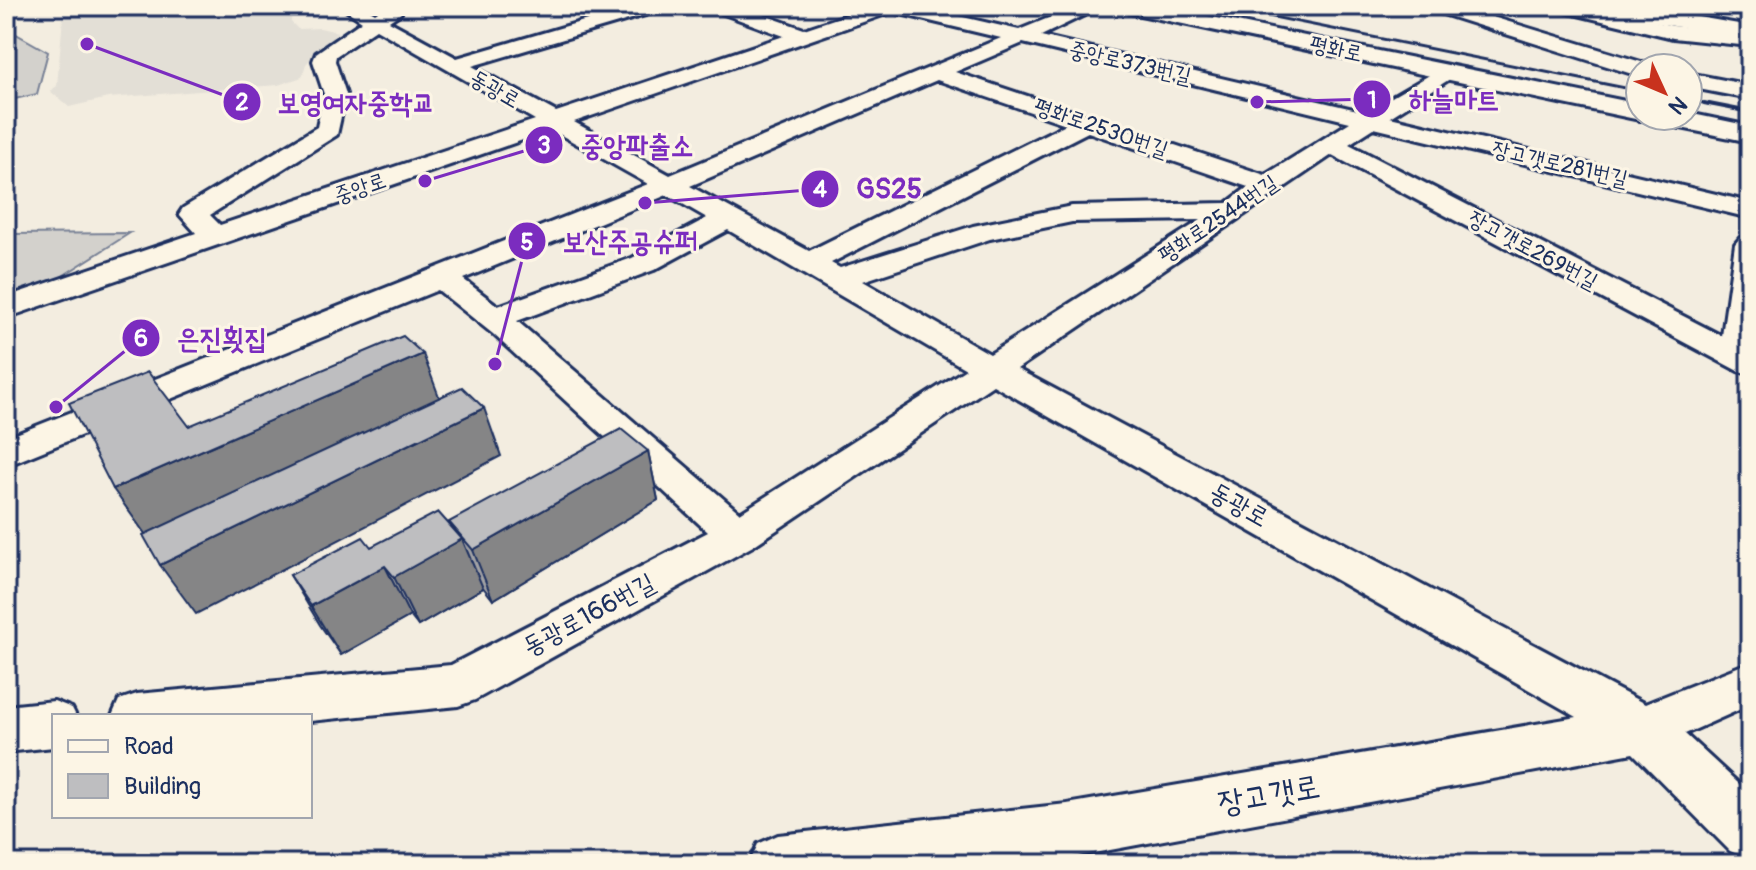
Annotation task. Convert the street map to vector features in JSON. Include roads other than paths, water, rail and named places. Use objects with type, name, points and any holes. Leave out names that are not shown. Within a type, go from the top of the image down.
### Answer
[{"type":"main road","name":"평화로","points":[[1126,6],[1624,109]]},
{"type":"main road","points":[[1598,6],[1750,33]]},
{"type":"main road","points":[[1704,125],[1750,134]]},
{"type":"street","name":"동광로","points":[[349,6],[837,279],[991,369],[1643,728],[1750,832]]},
{"type":"street","points":[[216,237],[193,214],[328,130],[335,94],[324,61],[326,53],[399,6]]},
{"type":"street","points":[[720,6],[804,36]]},
{"type":"street","name":"중앙로","points":[[6,308],[891,6]]},
{"type":"street","name":"중앙로373번길","points":[[891,6],[1370,119]]},
{"type":"street","points":[[6,453],[666,186],[1094,6]]},
{"type":"street","points":[[1437,6],[1624,65]]},
{"type":"street","points":[[1564,6],[1673,32],[1750,40]]},
{"type":"street","points":[[454,65],[639,8]]},
{"type":"street","points":[[1656,52],[1673,32]]},
{"type":"street","name":"평화로2530번길","points":[[934,72],[1268,185]]},
{"type":"street","name":"평화로2544번길","points":[[991,369],[1234,211],[1330,144],[1445,72]]},
{"type":"street","points":[[1704,83],[1750,92]]},
{"type":"street","name":"장고갯로281번길","points":[[1370,119],[1750,210]]},
{"type":"street","points":[[808,263],[1087,123]]},
{"type":"street","name":"장고갯로269번길","points":[[1330,144],[1743,360],[1748,260]]},
{"type":"street","points":[[837,279],[983,232],[1072,214],[1234,211]]},
{"type":"street","points":[[494,318],[643,264],[726,219]]},
{"type":"street","points":[[441,277],[494,318],[738,535]]},
{"type":"street","name":"동광로166번길","points":[[158,714],[458,685],[738,535],[991,369]]},
{"type":"street","name":"장고갯로","points":[[778,864],[1067,831],[1643,728],[1750,683]]},
{"type":"street","points":[[6,729],[52,724]]},
{"type":"railway","points":[[1219,6],[1624,88]]},
{"type":"railway","points":[[1704,103],[1714,105]]},
{"type":"railway","points":[[1704,103],[1750,112]]},
{"type":"place","name":"보영여자중학교","points":[[87,44]]},
{"type":"place","name":"하늘마트","points":[[1257,102]]},
{"type":"place","name":"중앙파출소","points":[[425,181]]},
{"type":"place","name":"GS25","points":[[645,203]]},
{"type":"place","name":"보산주공슈퍼","points":[[495,364]]},
{"type":"place","name":"은진횟집","points":[[56,407]]}]
